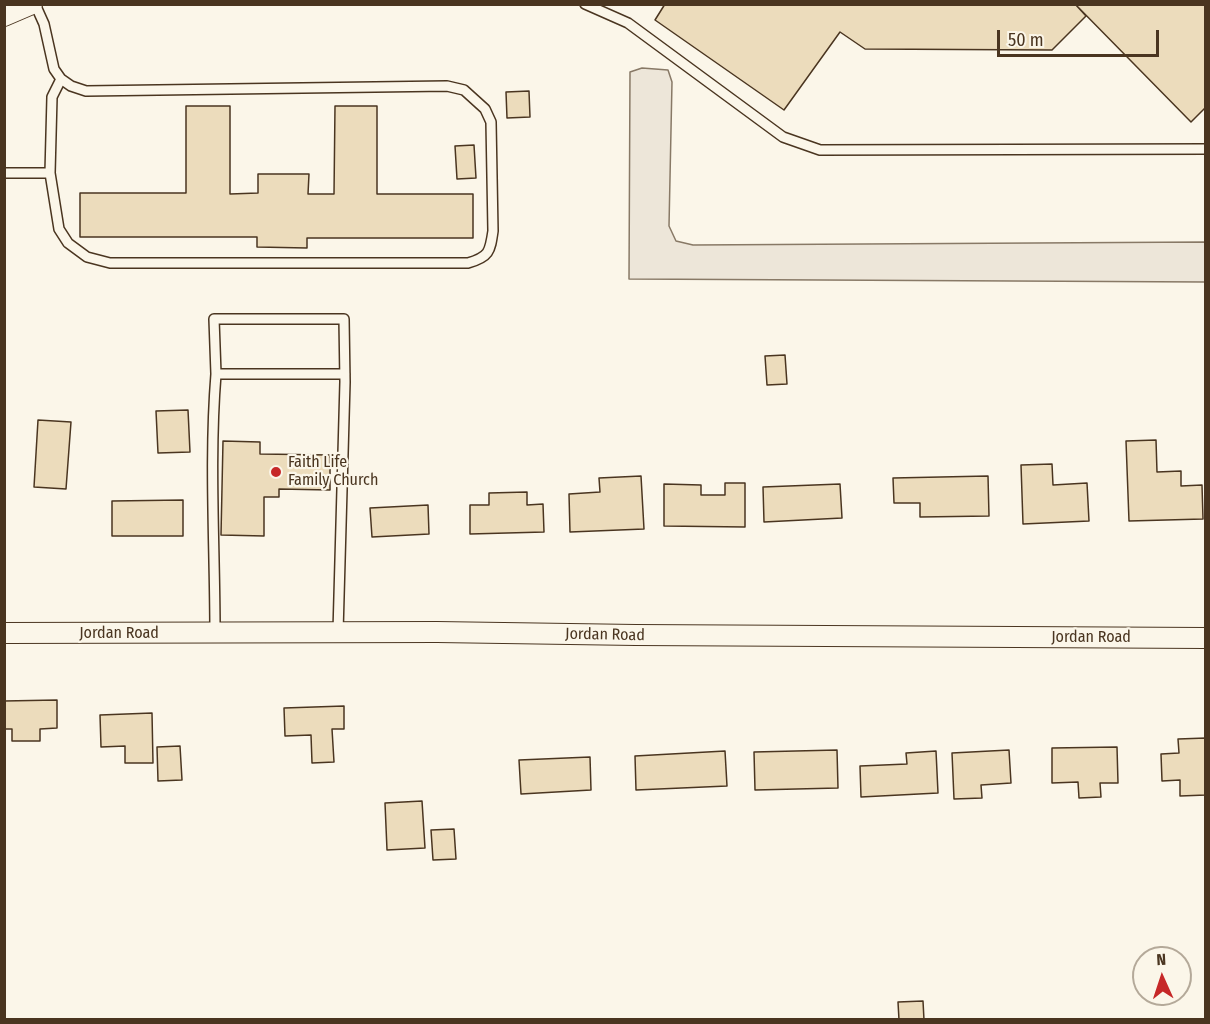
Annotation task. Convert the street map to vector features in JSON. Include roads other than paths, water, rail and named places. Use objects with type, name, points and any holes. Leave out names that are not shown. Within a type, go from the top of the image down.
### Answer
[{"type":"street","points":[[4,16],[34,4]]},
{"type":"street","name":"Jordan Road","points":[[4,633],[437,632],[636,636],[1206,638]]},
{"type":"lane","points":[[34,4],[44,24],[54,69],[61,79],[71,86],[86,91],[447,86],[464,90],[485,109],[491,122],[493,231],[490,249],[482,259],[468,263],[110,263],[87,257],[68,243],[59,229],[50,173],[52,97],[61,79]]},
{"type":"lane","points":[[585,4],[628,23],[783,137],[820,150],[1206,149]]},
{"type":"lane","points":[[4,173],[50,173]]},
{"type":"lane","points":[[215,633],[213,425],[216,374],[214,319],[344,319],[345,378],[338,632]]},
{"type":"lane","points":[[216,374],[345,378]]},
{"type":"place","name":"Faith Life Family Church","points":[[276,472]]}]
